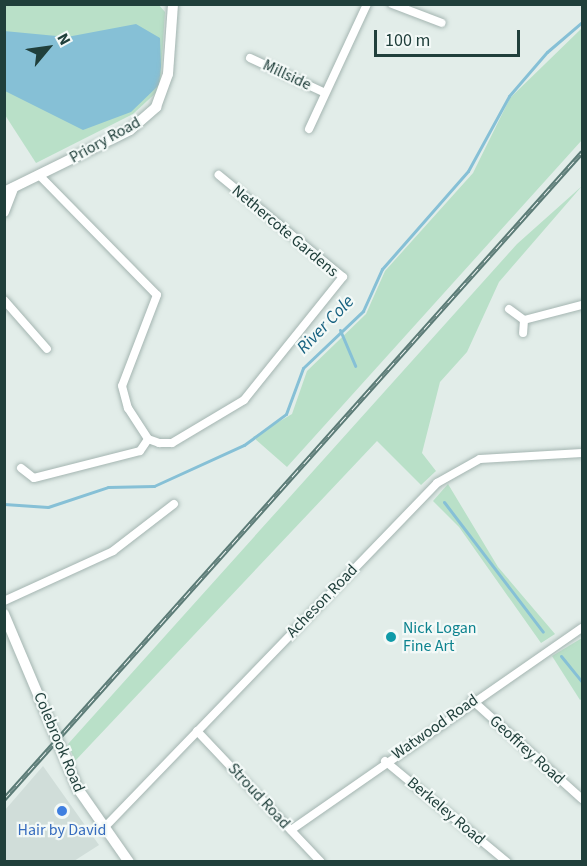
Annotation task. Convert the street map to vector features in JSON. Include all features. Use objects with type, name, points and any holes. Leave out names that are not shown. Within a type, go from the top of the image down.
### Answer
[{"type":"street","name":"Priory Road","points":[[4,212],[9,190],[130,130],[156,107],[168,74],[172,4]]},
{"type":"street","points":[[309,129],[323,92],[367,4]]},
{"type":"street","points":[[392,4],[442,23]]},
{"type":"street","name":"Millside","points":[[250,58],[323,92]]},
{"type":"street","points":[[21,468],[34,478],[140,451],[148,439],[128,408],[122,386],[157,295],[39,175]]},
{"type":"street","name":"Nethercote Gardens","points":[[148,439],[172,443],[244,400],[343,276],[219,176]]},
{"type":"street","points":[[4,300],[47,349]]},
{"type":"street","points":[[524,320],[582,305]]},
{"type":"street","points":[[509,309],[524,320]]},
{"type":"street","points":[[523,333],[524,320]]},
{"type":"street","name":"Acheson Road","points":[[103,829],[437,483],[480,459],[582,453]]},
{"type":"street","points":[[4,601],[105,555],[174,504]]},
{"type":"street","name":"Colebrook Road","points":[[4,614],[70,772],[103,829],[129,861]]},
{"type":"street","name":"Watwood Road","points":[[291,830],[472,700],[582,628]]},
{"type":"street","name":"Geoffrey Road","points":[[472,700],[582,799]]},
{"type":"street","name":"Stroud Road","points":[[198,731],[321,861]]},
{"type":"street","name":"Berkeley Road","points":[[386,761],[507,861]]},
{"type":"shaded area","points":[[43,766],[99,845],[74,861],[5,861],[5,810]]},
{"type":"green space","points":[[4,5],[159,5],[165,12],[160,89],[133,114],[36,163],[5,115]]},
{"type":"green space","points":[[582,28],[582,140],[287,467],[253,437],[292,414],[307,371],[366,314],[385,271],[473,173],[510,98]]},
{"type":"green space","points":[[582,186],[499,282],[467,352],[440,382],[422,453],[436,471],[421,485],[377,441],[75,761],[68,744],[517,244]]},
{"type":"green space","points":[[448,484],[498,567],[555,634],[541,643],[459,527],[433,501]]},
{"type":"green space","points":[[582,638],[582,699],[580,700],[552,656]]},
{"type":"water","points":[[136,24],[160,38],[161,66],[159,85],[131,112],[83,130],[5,91],[4,31],[67,37]]},
{"type":"waterway","name":"River Cole","points":[[4,504],[48,507],[108,487],[154,486],[244,445],[286,414],[303,368],[363,311],[382,269],[468,171],[509,96],[547,52],[582,22]]},
{"type":"waterway","points":[[340,330],[355,366]]},
{"type":"waterway","points":[[444,502],[543,632]]},
{"type":"waterway","points":[[561,656],[582,682]]},
{"type":"railway","points":[[4,799],[582,152]]},
{"type":"place","name":"Nick Logan Fine Art","points":[[391,637]]},
{"type":"place","name":"Hair by David","points":[[62,811]]}]
